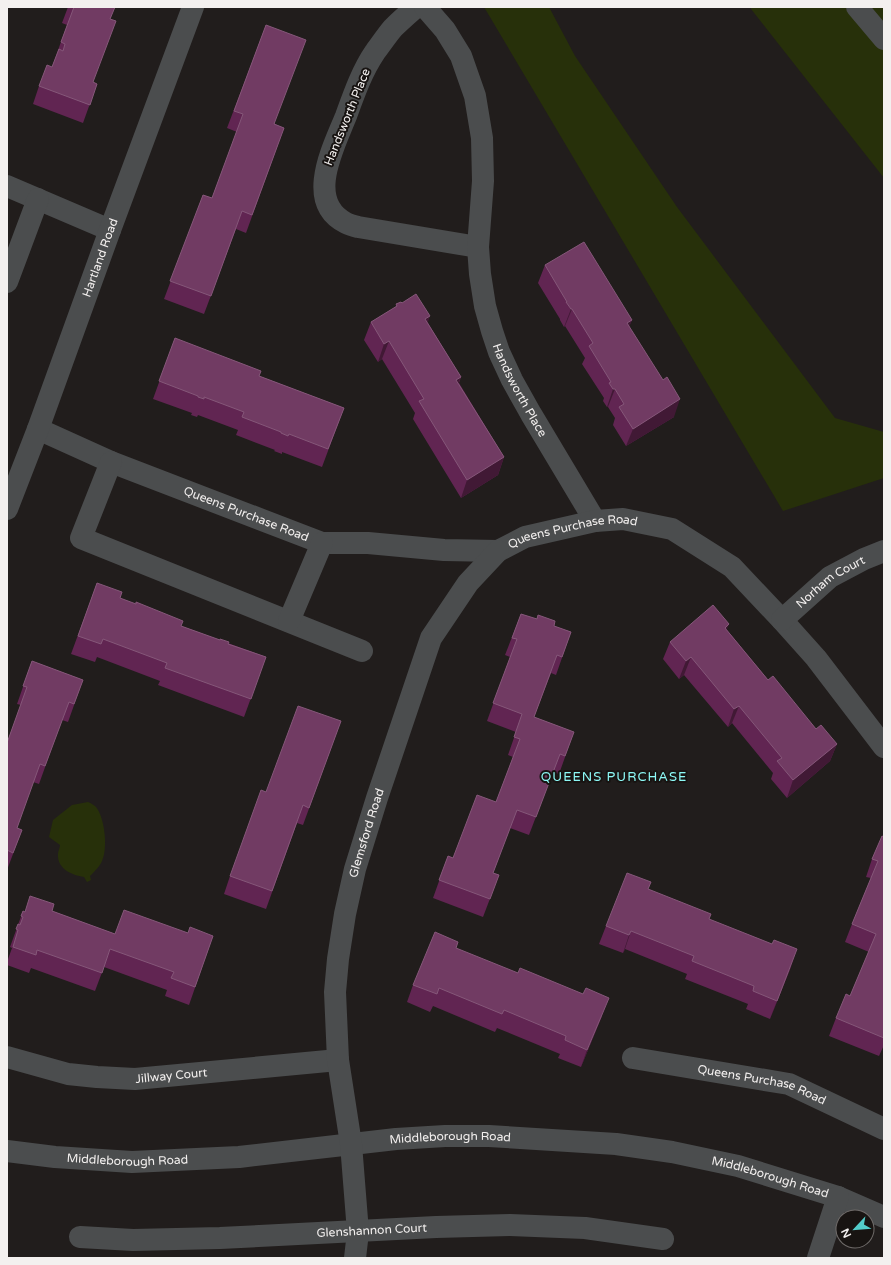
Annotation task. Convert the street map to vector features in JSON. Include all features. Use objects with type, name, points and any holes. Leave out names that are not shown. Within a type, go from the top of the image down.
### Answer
[{"type":"street","name":"Hartland Road","points":[[7,509],[38,429],[193,7]]},
{"type":"street","name":"Handsworth Place","points":[[416,7],[392,29],[374,54],[360,80],[329,159],[325,174],[324,190],[326,198],[330,209],[336,216],[346,223],[358,227],[478,247]]},
{"type":"street","name":"Handsworth Place","points":[[425,7],[445,30],[461,56],[475,96],[482,138],[483,181],[478,247],[480,274],[485,306],[499,352],[530,414],[595,521]]},
{"type":"street","points":[[857,7],[884,39]]},
{"type":"street","points":[[7,186],[110,230]]},
{"type":"street","points":[[7,282],[38,199]]},
{"type":"street","name":"Queens Purchase Road","points":[[38,429],[111,462],[322,543],[368,543],[444,550],[498,551],[525,537],[595,521],[623,519],[672,529],[732,567],[816,658],[884,747]]},
{"type":"street","points":[[111,462],[81,538],[362,651]]},
{"type":"street","points":[[290,621],[322,543]]},
{"type":"street","name":"Glemsford Road","points":[[355,1258],[358,1232],[351,1144],[338,1060],[335,992],[345,914],[356,869],[377,798],[431,638],[468,582],[498,551]]},
{"type":"street","name":"Norham Court","points":[[782,620],[830,577],[864,559],[884,551]]},
{"type":"street","name":"Jillway Court","points":[[7,1057],[68,1074],[135,1079],[338,1060]]},
{"type":"street","name":"Queens Purchase Road","points":[[633,1058],[789,1084],[884,1129]]},
{"type":"street","name":"Middleborough Road","points":[[7,1151],[55,1157],[132,1162],[239,1157],[396,1139],[445,1136],[489,1136],[616,1144],[672,1152],[738,1166],[838,1197],[884,1217]]},
{"type":"street","points":[[818,1258],[838,1197]]},
{"type":"street","name":"Glenshannon Court","points":[[80,1237],[132,1240],[220,1238],[436,1227],[510,1225],[585,1228],[663,1239]]},
{"type":"green space","points":[[484,7],[549,7],[575,56],[677,207],[835,418],[884,432],[884,478],[783,511]]},
{"type":"green space","points":[[751,7],[884,7],[884,178],[751,9]]},
{"type":"green space","points":[[88,802],[95,806],[102,818],[105,834],[105,849],[102,861],[90,876],[91,880],[87,882],[84,877],[70,873],[60,864],[58,853],[60,845],[49,837],[53,820],[72,805]]},
{"type":"building","points":[[74,7],[115,7],[110,19],[116,21],[93,82],[97,84],[90,105],[39,86],[47,65],[52,67],[59,49],[63,51],[65,44],[61,42]]},
{"type":"building","points":[[266,25],[306,40],[274,124],[284,128],[252,215],[242,211],[211,296],[170,281],[203,195],[212,198],[243,114],[234,111]]},
{"type":"building","points":[[584,242],[632,320],[627,323],[663,380],[667,377],[680,399],[633,429],[619,407],[624,404],[615,389],[613,389],[609,383],[611,382],[589,346],[593,343],[566,302],[545,265]]},
{"type":"building","points":[[416,294],[430,316],[425,319],[461,377],[456,380],[504,457],[467,480],[419,401],[424,399],[389,341],[384,344],[371,322],[397,306],[396,304],[402,303]]},
{"type":"building","points":[[175,338],[261,371],[259,376],[344,408],[328,449],[289,434],[288,436],[242,417],[244,412],[204,397],[204,399],[198,397],[159,381]]},
{"type":"building","points":[[97,583],[122,592],[120,598],[136,604],[136,602],[183,621],[181,626],[229,642],[228,644],[266,657],[251,699],[165,668],[167,663],[103,639],[101,644],[78,636]]},
{"type":"building","points":[[713,605],[729,624],[725,628],[768,680],[773,676],[816,729],[821,725],[837,744],[793,780],[777,761],[782,758],[739,706],[734,709],[691,657],[686,661],[670,642]]},
{"type":"building","points":[[521,614],[537,619],[538,615],[555,621],[554,626],[571,632],[562,657],[557,655],[534,717],[574,732],[565,756],[560,754],[536,817],[517,810],[493,873],[499,875],[490,899],[439,880],[448,856],[453,858],[477,795],[496,802],[520,739],[514,737],[522,714],[493,703],[517,639],[512,638]]},
{"type":"building","points":[[32,661],[83,680],[74,704],[69,702],[45,766],[40,764],[17,828],[22,830],[13,853],[7,850],[7,743],[27,687],[23,686]]},
{"type":"building","points":[[298,706],[341,721],[309,808],[303,805],[272,891],[230,876],[261,790],[266,792]]},
{"type":"building","points":[[882,836],[884,837],[884,1038],[836,1018],[846,994],[850,996],[876,934],[852,924],[878,861],[872,859]]},
{"type":"building","points":[[627,873],[651,882],[648,889],[711,914],[709,919],[772,944],[774,940],[797,949],[777,1001],[753,991],[754,986],[692,961],[694,956],[631,931],[629,935],[606,926]]},
{"type":"building","points":[[30,896],[54,904],[52,911],[115,934],[124,910],[188,933],[190,927],[213,936],[195,987],[171,978],[174,972],[110,949],[102,973],[37,950],[36,955],[13,947],[18,930],[16,929],[18,924],[20,925],[23,917],[21,916],[23,911],[25,912]]},
{"type":"building","points":[[435,932],[458,942],[456,948],[518,973],[520,968],[583,994],[586,988],[609,998],[587,1050],[565,1040],[566,1036],[504,1010],[502,1014],[439,988],[437,994],[413,985]]},
{"type":"district","name":"QUEENS PURCHASE","points":[[614,776]]}]
